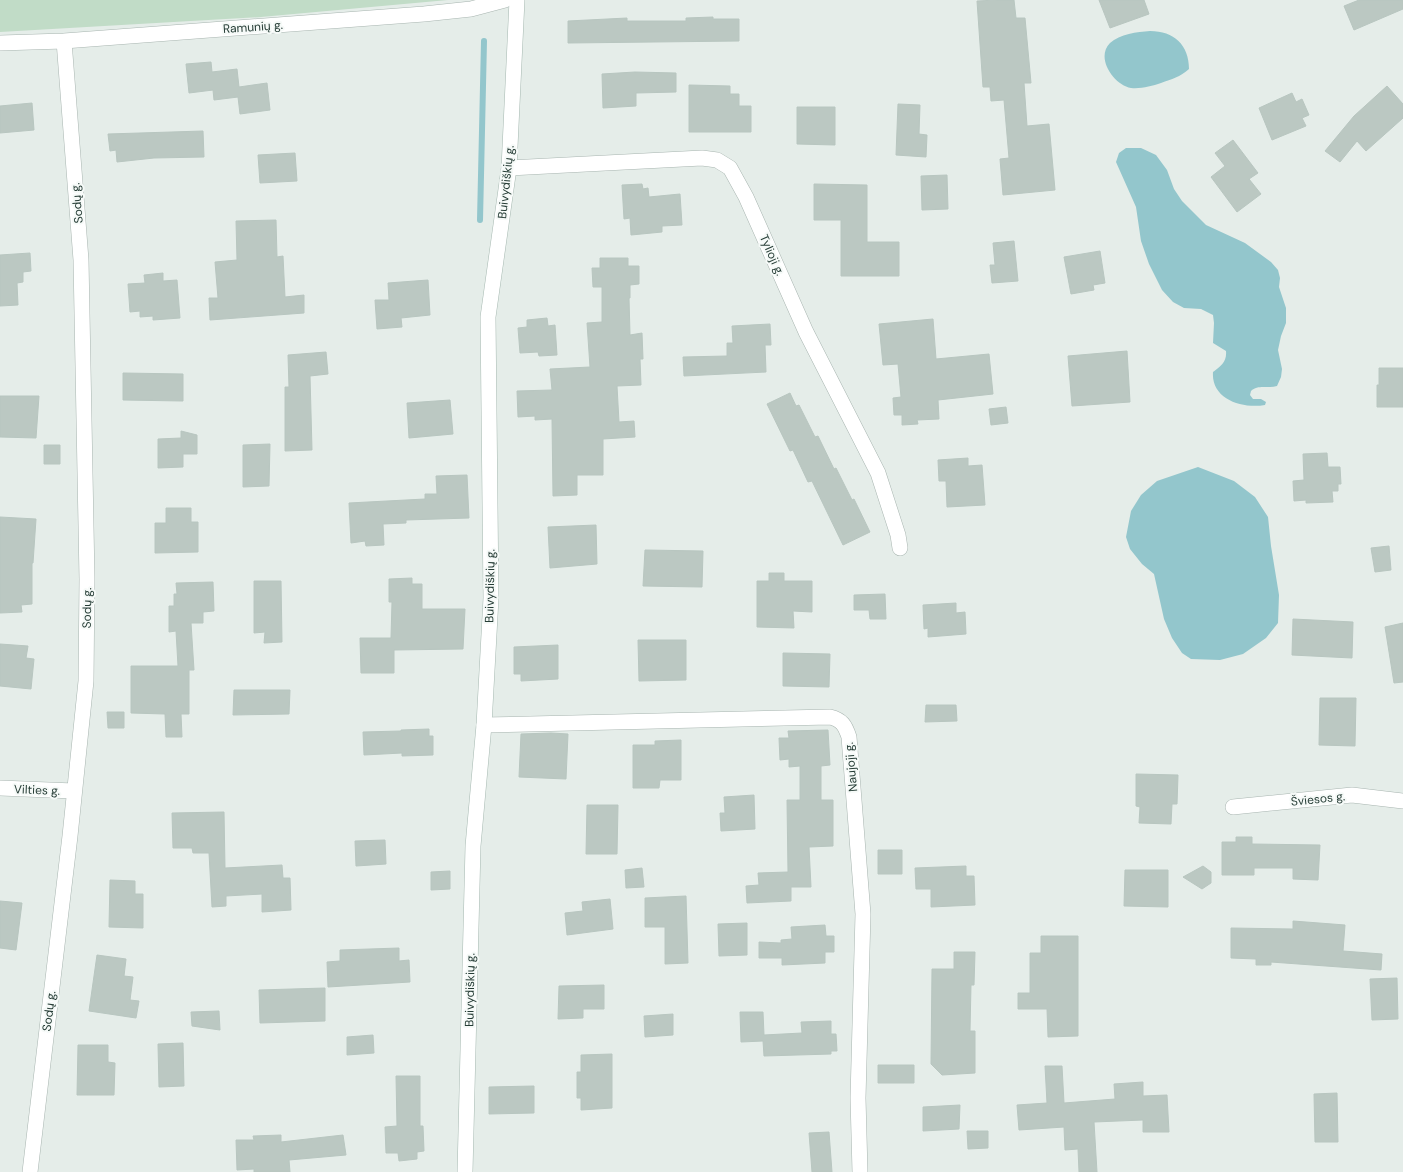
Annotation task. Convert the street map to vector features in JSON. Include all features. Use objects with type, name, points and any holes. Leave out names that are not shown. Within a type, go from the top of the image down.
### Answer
[{"type":"street","name":"Ramunių g.","points":[[0,43],[64,41],[424,14],[471,9],[505,0]]},
{"type":"street","name":"Buivydiškių g.","points":[[465,1172],[473,846],[484,725],[490,598],[488,317],[509,168],[517,0]]},
{"type":"street","name":"Sodų g.","points":[[30,1172],[86,681],[87,569],[81,260],[64,41]]},
{"type":"street","name":"Tylioji g.","points":[[509,168],[702,158],[717,160],[730,168],[746,197],[806,332],[878,473],[898,535],[900,548]]},
{"type":"street","name":"Naujoji g.","points":[[484,725],[830,717],[839,719],[846,726],[849,737],[863,914],[858,1098],[860,1172]]},
{"type":"street","name":"Vilties g.","points":[[0,788],[74,791]]},
{"type":"street","name":"Šviesos g.","points":[[1233,807],[1352,795],[1403,801]]},
{"type":"green space","points":[[0,0],[448,0],[261,17],[0,32]]},
{"type":"water","points":[[1150,31],[1166,34],[1178,41],[1186,53],[1189,69],[1176,78],[1143,88],[1125,86],[1118,82],[1108,70],[1105,56],[1106,49],[1110,43],[1119,37]]},
{"type":"water","points":[[1126,148],[1141,148],[1156,155],[1167,170],[1174,189],[1182,201],[1206,225],[1245,243],[1271,262],[1278,270],[1280,278],[1279,287],[1286,308],[1286,323],[1278,350],[1282,369],[1281,377],[1277,386],[1254,389],[1250,395],[1253,399],[1261,399],[1266,402],[1265,405],[1256,406],[1238,403],[1230,400],[1217,389],[1213,372],[1221,366],[1226,351],[1213,343],[1213,315],[1201,309],[1184,308],[1173,302],[1162,290],[1149,264],[1141,241],[1136,207],[1116,162],[1119,153]]},
{"type":"water","points":[[1198,467],[1234,481],[1255,497],[1268,517],[1279,595],[1278,623],[1266,638],[1243,654],[1220,660],[1191,659],[1182,653],[1172,638],[1164,619],[1154,574],[1142,564],[1130,549],[1126,537],[1131,511],[1141,495],[1157,481]]},
{"type":"building","points":[[1014,0],[1016,18],[1025,18],[1031,83],[1024,83],[1027,126],[1049,124],[1055,190],[1003,195],[1000,159],[1009,158],[1004,100],[991,101],[990,87],[983,87],[977,1]]},
{"type":"building","points":[[1099,0],[1144,0],[1149,14],[1110,28]]},
{"type":"building","points":[[1359,0],[1403,0],[1403,9],[1354,30],[1344,6]]},
{"type":"building","points":[[713,17],[713,19],[739,19],[739,41],[568,43],[568,21],[627,18],[627,21],[686,21],[686,18]]},
{"type":"building","points":[[211,62],[212,72],[237,69],[239,87],[267,83],[270,110],[240,114],[238,97],[214,100],[213,90],[189,93],[186,64]]},
{"type":"building","points":[[635,72],[676,73],[676,92],[636,93],[636,106],[603,108],[602,74]]},
{"type":"building","points":[[689,85],[730,86],[730,94],[739,94],[739,106],[751,106],[751,132],[689,132]]},
{"type":"building","points":[[1387,86],[1403,104],[1403,118],[1366,151],[1357,141],[1340,162],[1325,151],[1354,116]]},
{"type":"building","points":[[1292,93],[1296,102],[1302,99],[1309,115],[1302,118],[1306,126],[1272,140],[1259,108]]},
{"type":"building","points":[[32,103],[34,130],[0,133],[0,106]]},
{"type":"building","points":[[898,104],[920,105],[919,134],[927,135],[926,157],[896,155]]},
{"type":"building","points":[[797,107],[835,107],[835,145],[797,144]]},
{"type":"building","points":[[203,131],[204,157],[154,158],[117,162],[116,150],[110,151],[108,134]]},
{"type":"building","points":[[1233,140],[1258,173],[1249,179],[1261,194],[1237,212],[1211,177],[1225,166],[1215,153]]},
{"type":"building","points":[[295,153],[297,181],[260,183],[258,155]]},
{"type":"building","points":[[947,175],[948,209],[922,210],[921,176]]},
{"type":"building","points":[[642,184],[643,189],[648,188],[649,197],[680,194],[682,225],[662,226],[662,232],[631,235],[630,218],[624,219],[622,185]]},
{"type":"building","points":[[814,184],[867,185],[867,242],[899,242],[899,276],[841,276],[841,220],[814,220]]},
{"type":"building","points":[[276,220],[277,257],[283,256],[285,297],[304,295],[304,313],[210,320],[209,298],[218,298],[215,262],[237,260],[236,221]]},
{"type":"building","points":[[1014,241],[1018,281],[992,283],[990,265],[995,265],[993,243]]},
{"type":"building","points":[[1100,251],[1105,283],[1093,285],[1094,290],[1071,294],[1064,257]]},
{"type":"building","points":[[30,253],[31,271],[23,272],[23,282],[17,283],[18,305],[0,306],[0,255]]},
{"type":"building","points":[[600,258],[628,258],[628,266],[639,266],[639,284],[630,285],[629,298],[630,335],[642,333],[641,385],[617,386],[619,422],[634,421],[635,437],[603,439],[603,475],[577,475],[577,495],[553,496],[552,419],[535,420],[535,416],[518,417],[517,391],[552,390],[550,369],[590,367],[587,323],[602,322],[602,287],[593,287],[592,268],[600,268]]},
{"type":"building","points":[[163,273],[163,281],[177,280],[180,318],[153,320],[153,316],[140,317],[140,311],[130,312],[128,284],[145,283],[144,275]]},
{"type":"building","points":[[428,280],[430,315],[401,318],[402,327],[377,329],[375,300],[389,300],[388,283]]},
{"type":"building","points":[[547,318],[548,326],[555,325],[557,355],[539,356],[538,352],[520,353],[518,328],[527,327],[527,320]]},
{"type":"building","points":[[933,319],[936,359],[989,354],[993,394],[938,400],[939,419],[917,420],[918,424],[902,425],[902,415],[894,415],[893,398],[901,397],[898,364],[883,365],[879,324]]},
{"type":"building","points":[[770,324],[771,345],[765,345],[766,372],[684,376],[683,357],[727,356],[727,343],[733,343],[732,326]]},
{"type":"building","points":[[1127,351],[1130,402],[1072,406],[1068,356]]},
{"type":"building","points":[[326,352],[328,374],[310,376],[312,450],[285,451],[285,387],[289,387],[288,355]]},
{"type":"building","points":[[1379,368],[1403,368],[1403,407],[1377,407]]},
{"type":"building","points":[[123,373],[183,374],[183,401],[123,400]]},
{"type":"building","points":[[790,393],[796,406],[799,405],[815,437],[818,436],[834,469],[836,468],[852,500],[854,499],[870,532],[843,545],[812,481],[808,482],[793,450],[790,451],[767,404]]},
{"type":"building","points":[[0,396],[39,396],[36,438],[0,437]]},
{"type":"building","points":[[450,400],[453,434],[409,438],[407,403]]},
{"type":"building","points":[[1006,407],[1008,423],[991,425],[989,409]]},
{"type":"building","points":[[181,431],[197,435],[197,454],[183,454],[183,467],[158,468],[158,439],[181,438]]},
{"type":"building","points":[[270,444],[269,486],[243,487],[243,445]]},
{"type":"building","points":[[44,445],[60,445],[60,464],[44,464]]},
{"type":"building","points":[[1327,453],[1328,467],[1340,467],[1341,484],[1338,484],[1338,491],[1332,491],[1333,502],[1306,503],[1306,500],[1294,501],[1293,481],[1304,480],[1303,454]]},
{"type":"building","points":[[968,458],[968,466],[982,465],[985,505],[947,507],[946,481],[939,481],[938,460]]},
{"type":"building","points":[[467,475],[469,518],[406,520],[406,523],[383,524],[384,545],[366,546],[365,541],[351,543],[349,503],[425,499],[425,494],[437,494],[436,476]]},
{"type":"building","points":[[166,508],[191,508],[191,522],[198,522],[198,552],[155,553],[155,523],[166,523]]},
{"type":"building","points":[[0,517],[36,519],[32,563],[32,604],[21,605],[22,612],[0,613]]},
{"type":"building","points":[[596,525],[597,564],[550,568],[548,527]]},
{"type":"building","points":[[1389,546],[1391,570],[1375,572],[1371,548]]},
{"type":"building","points":[[645,550],[703,551],[702,587],[643,586]]},
{"type":"building","points":[[769,573],[784,573],[784,581],[812,581],[812,612],[793,611],[794,628],[757,627],[757,581],[769,581]]},
{"type":"building","points":[[412,578],[412,584],[422,584],[422,609],[465,609],[463,649],[394,650],[394,673],[361,673],[360,638],[391,638],[392,602],[389,602],[389,579]]},
{"type":"building","points":[[254,581],[281,581],[282,642],[264,643],[265,632],[254,633]]},
{"type":"building","points":[[213,582],[214,611],[203,612],[203,623],[191,623],[194,670],[189,670],[189,714],[181,714],[182,737],[166,737],[165,714],[131,713],[131,666],[178,666],[176,631],[169,632],[169,606],[174,606],[174,594],[177,594],[176,583]]},
{"type":"building","points":[[885,594],[886,619],[870,619],[869,610],[854,610],[854,595]]},
{"type":"building","points":[[956,603],[956,613],[965,612],[966,634],[928,637],[928,628],[924,629],[923,605]]},
{"type":"building","points":[[1293,619],[1353,622],[1352,658],[1292,655]]},
{"type":"building","points":[[1403,623],[1403,682],[1394,683],[1385,627]]},
{"type":"building","points":[[638,640],[686,640],[686,680],[639,681]]},
{"type":"building","points":[[0,644],[28,646],[26,658],[34,659],[31,689],[0,686]]},
{"type":"building","points":[[558,645],[558,679],[521,681],[521,674],[514,674],[514,647]]},
{"type":"building","points":[[783,653],[830,654],[829,687],[783,686]]},
{"type":"building","points":[[234,690],[290,690],[289,714],[233,715]]},
{"type":"building","points":[[1320,698],[1356,698],[1355,746],[1319,745]]},
{"type":"building","points":[[926,705],[956,705],[957,721],[925,722]]},
{"type":"building","points":[[107,712],[124,712],[124,728],[108,728]]},
{"type":"building","points":[[429,729],[429,736],[433,736],[433,755],[402,756],[402,753],[364,755],[363,732]]},
{"type":"building","points":[[828,730],[830,765],[821,766],[821,800],[833,800],[833,846],[809,847],[811,887],[791,887],[791,901],[747,903],[746,886],[759,885],[758,873],[788,872],[787,800],[800,800],[800,766],[789,767],[789,759],[780,760],[779,738],[789,738],[788,731]]},
{"type":"building","points":[[521,734],[568,734],[566,779],[519,777]]},
{"type":"building","points":[[681,740],[681,780],[660,780],[659,788],[633,788],[633,745],[655,745],[655,741]]},
{"type":"building","points":[[1136,774],[1178,775],[1177,804],[1172,804],[1171,824],[1139,823],[1140,807],[1136,806]]},
{"type":"building","points":[[754,795],[755,829],[721,831],[720,813],[725,813],[724,797]]},
{"type":"building","points":[[587,805],[618,805],[617,854],[586,854]]},
{"type":"building","points":[[224,812],[225,868],[282,865],[283,878],[290,878],[291,910],[262,912],[262,894],[226,896],[226,906],[212,907],[209,853],[193,853],[192,848],[173,848],[172,813]]},
{"type":"building","points":[[1236,837],[1252,837],[1252,844],[1320,845],[1318,880],[1293,879],[1293,868],[1254,868],[1254,875],[1222,875],[1222,842],[1236,842]]},
{"type":"building","points":[[385,840],[386,864],[356,866],[355,841]]},
{"type":"building","points":[[878,850],[902,850],[902,874],[878,874]]},
{"type":"building","points":[[966,866],[966,876],[974,876],[975,905],[931,907],[931,889],[916,889],[915,868]]},
{"type":"building","points":[[1203,866],[1211,872],[1211,883],[1202,889],[1183,877]]},
{"type":"building","points":[[642,868],[644,887],[626,888],[625,870]]},
{"type":"building","points":[[1125,870],[1168,870],[1168,907],[1124,906]]},
{"type":"building","points":[[450,871],[450,889],[431,890],[431,872]]},
{"type":"building","points":[[110,880],[135,881],[135,894],[143,894],[143,928],[109,927]]},
{"type":"building","points":[[686,896],[688,963],[665,964],[665,927],[645,927],[645,898]]},
{"type":"building","points":[[610,899],[613,929],[567,935],[565,913],[583,911],[582,902]]},
{"type":"building","points":[[0,901],[22,903],[16,950],[0,948]]},
{"type":"building","points":[[1293,921],[1345,925],[1343,951],[1382,954],[1381,970],[1271,962],[1271,965],[1256,965],[1256,959],[1231,958],[1231,928],[1293,929]]},
{"type":"building","points":[[747,923],[747,955],[719,956],[718,924]]},
{"type":"building","points":[[825,925],[826,936],[834,936],[834,952],[825,952],[825,963],[782,965],[782,958],[759,958],[759,942],[781,943],[781,940],[792,939],[791,927]]},
{"type":"building","points":[[1041,936],[1078,936],[1078,1036],[1048,1037],[1047,1009],[1018,1009],[1018,993],[1030,993],[1030,953],[1041,953]]},
{"type":"building","points":[[399,948],[399,961],[409,960],[410,982],[328,987],[327,962],[340,961],[340,950]]},
{"type":"building","points":[[954,952],[975,952],[974,985],[971,985],[970,1031],[975,1031],[975,1073],[942,1075],[931,1064],[932,969],[954,969]]},
{"type":"building","points":[[97,955],[126,959],[124,976],[133,977],[130,1000],[139,1001],[136,1018],[89,1011]]},
{"type":"building","points":[[1397,978],[1398,1019],[1372,1020],[1370,979]]},
{"type":"building","points":[[604,985],[604,1009],[583,1009],[583,1018],[558,1019],[559,986]]},
{"type":"building","points":[[325,988],[325,1021],[260,1023],[259,990]]},
{"type":"building","points":[[219,1011],[220,1030],[192,1026],[191,1012]]},
{"type":"building","points":[[740,1012],[763,1012],[764,1035],[802,1033],[801,1022],[831,1021],[831,1034],[836,1034],[837,1051],[831,1051],[831,1054],[764,1056],[763,1041],[741,1042]]},
{"type":"building","points":[[673,1014],[673,1035],[645,1037],[644,1016]]},
{"type":"building","points":[[373,1035],[374,1053],[347,1055],[347,1037]]},
{"type":"building","points":[[183,1043],[184,1086],[159,1087],[158,1044]]},
{"type":"building","points":[[78,1045],[108,1045],[108,1062],[115,1063],[114,1095],[77,1095]]},
{"type":"building","points":[[612,1054],[612,1108],[581,1110],[581,1098],[577,1098],[577,1072],[581,1072],[581,1055]]},
{"type":"building","points":[[878,1065],[914,1065],[914,1083],[878,1083]]},
{"type":"building","points":[[1045,1066],[1062,1066],[1064,1103],[1115,1099],[1114,1084],[1143,1082],[1143,1096],[1167,1095],[1169,1132],[1143,1132],[1143,1120],[1094,1122],[1097,1172],[1079,1172],[1078,1149],[1065,1150],[1064,1127],[1019,1130],[1017,1105],[1047,1103]]},
{"type":"building","points":[[396,1076],[420,1076],[420,1126],[423,1126],[424,1151],[417,1152],[417,1159],[399,1161],[398,1153],[386,1153],[385,1127],[397,1126]]},
{"type":"building","points":[[534,1086],[534,1113],[489,1114],[489,1087]]},
{"type":"building","points":[[1337,1093],[1338,1142],[1315,1142],[1314,1094]]},
{"type":"building","points":[[960,1105],[959,1129],[923,1131],[923,1107]]},
{"type":"building","points":[[967,1131],[988,1131],[988,1148],[968,1149]]},
{"type":"building","points":[[829,1132],[832,1172],[812,1172],[809,1133]]},
{"type":"building","points":[[281,1135],[281,1142],[343,1135],[346,1155],[289,1160],[290,1172],[254,1172],[254,1169],[237,1170],[236,1140],[254,1140],[253,1136]]},
{"type":"waterway","points":[[480,220],[484,41]]}]
